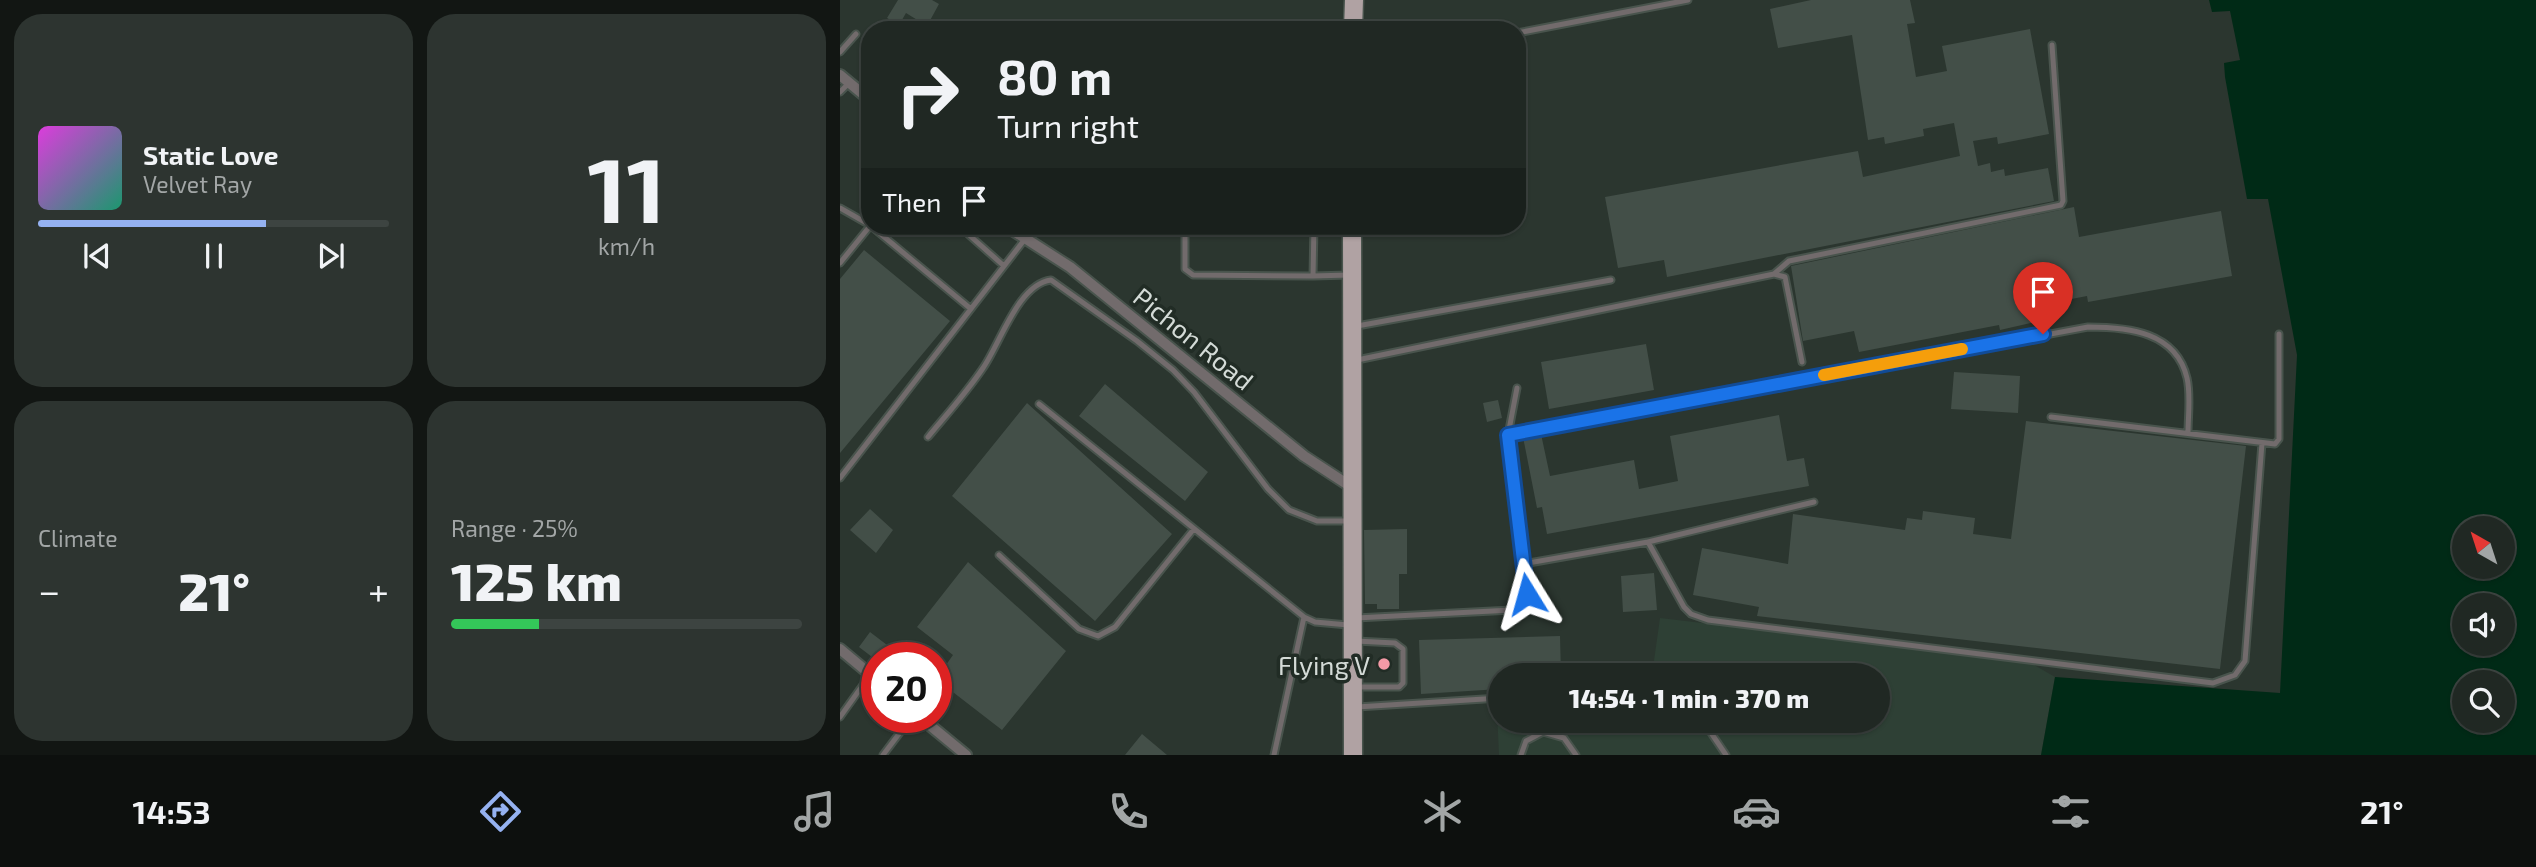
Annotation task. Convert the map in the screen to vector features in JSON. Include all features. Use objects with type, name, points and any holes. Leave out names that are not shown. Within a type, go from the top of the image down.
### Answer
[{"type":"main road","points":[[1353,21],[1354,0]]},
{"type":"main road","points":[[1352,235],[1355,687],[1353,755]]},
{"type":"street","points":[[844,79],[861,93]]},
{"type":"street","name":"Pichon Road","points":[[1019,235],[1070,267],[1304,456],[1353,488]]},
{"type":"street","points":[[840,649],[861,667]]},
{"type":"street","points":[[939,733],[966,755]]},
{"type":"lane","points":[[1526,31],[1688,0]]},
{"type":"lane","points":[[840,52],[856,34]]},
{"type":"lane","points":[[1774,274],[1789,261],[2061,205],[2063,201],[2052,45]]},
{"type":"lane","points":[[840,92],[844,79]]},
{"type":"lane","points":[[840,208],[861,221]]},
{"type":"lane","points":[[840,263],[863,235]]},
{"type":"lane","points":[[881,235],[971,309]]},
{"type":"lane","points":[[969,235],[1004,266]]},
{"type":"lane","points":[[1185,235],[1185,270],[1193,275],[1352,274]]},
{"type":"lane","points":[[1313,275],[1314,235]]},
{"type":"lane","points":[[840,478],[1025,239]]},
{"type":"lane","points":[[1353,360],[1774,274],[1785,277],[1802,362]]},
{"type":"lane","points":[[929,437],[983,369],[1013,313],[1026,295],[1036,285],[1051,280],[1098,311],[1173,370],[1194,391],[1268,489],[1289,510],[1317,521],[1353,521]]},
{"type":"lane","points":[[1354,326],[1611,280]]},
{"type":"lane","points":[[1508,435],[2088,327],[2136,332],[2157,338],[2173,349],[2187,380],[2188,433]]},
{"type":"lane","points":[[2052,418],[2272,445],[2279,439],[2279,334]]},
{"type":"lane","points":[[1354,628],[1512,610],[1524,602],[1527,594],[1508,435],[1517,387]]},
{"type":"lane","points":[[1039,404],[1304,617],[1315,622],[1354,628],[1404,649],[1403,682],[1399,687],[1355,687]]},
{"type":"lane","points":[[1648,542],[1684,607],[1691,614],[1708,620],[2213,684],[2235,675],[2245,661],[2262,443]]},
{"type":"lane","points":[[1523,564],[1648,542],[1814,502]]},
{"type":"lane","points":[[999,555],[1080,629],[1098,636],[1115,627],[1193,530]]},
{"type":"lane","points":[[1273,755],[1304,617]]},
{"type":"lane","points":[[840,717],[861,693]]},
{"type":"lane","points":[[1354,708],[1488,699]]},
{"type":"lane","points":[[883,755],[900,733]]},
{"type":"lane","points":[[1521,755],[1526,741],[1543,733],[1564,738],[1576,755]]},
{"type":"lane","points":[[1711,733],[1726,755]]},
{"type":"shaded area","points":[[2209,0],[2536,0],[2536,755],[2041,755],[2055,677],[2280,693],[2297,355],[2268,199],[2247,199],[2225,77],[2224,63],[2240,60],[2230,11],[2212,12]]},
{"type":"shaded area","points":[[1660,618],[2029,662],[2055,677],[2041,755],[1499,755],[1498,733],[1890,733],[1890,663],[1654,663]]},
{"type":"building","points":[[898,0],[932,0],[939,4],[930,21],[919,21],[906,13],[901,21],[887,18]]},
{"type":"building","points":[[1811,0],[1910,0],[1915,23],[1907,24],[1916,77],[1947,71],[1942,46],[2030,29],[2049,134],[1998,144],[1997,137],[1973,141],[1978,166],[1990,163],[1991,172],[2004,169],[2005,176],[2048,168],[2054,201],[1667,277],[1664,260],[1618,268],[1605,197],[1858,151],[1863,177],[1960,156],[1954,123],[1923,129],[1924,136],[1885,144],[1884,137],[1868,140],[1852,35],[1778,48],[1770,9]]},
{"type":"building","points":[[2074,207],[2079,237],[2221,211],[2232,276],[2088,302],[2087,296],[2061,301],[2063,312],[2056,314],[2057,317],[2000,330],[1999,325],[1859,352],[1854,331],[1803,341],[1791,266]]},
{"type":"building","points":[[864,250],[950,321],[840,453],[840,279]]},
{"type":"building","points":[[1646,344],[1654,390],[1549,409],[1541,362]]},
{"type":"building","points":[[1954,372],[2020,376],[2018,413],[1951,409]]},
{"type":"building","points":[[1105,384],[1208,472],[1185,501],[1079,416]]},
{"type":"building","points":[[1498,400],[1502,418],[1487,422],[1483,403]]},
{"type":"building","points":[[1027,403],[1172,534],[1095,621],[952,496]]},
{"type":"building","points":[[1779,415],[1787,461],[1804,458],[1809,486],[1547,534],[1542,507],[1537,508],[1523,437],[1541,434],[1550,476],[1634,460],[1639,489],[1678,481],[1670,436]]},
{"type":"building","points":[[2026,421],[2246,446],[2220,669],[1757,616],[1759,607],[1693,595],[1702,548],[1788,564],[1793,514],[1905,530],[1907,518],[1922,520],[1923,511],[1975,518],[1973,534],[2011,539]]},
{"type":"building","points":[[870,509],[893,530],[876,553],[850,530]]},
{"type":"building","points":[[1407,529],[1407,574],[1399,574],[1399,609],[1377,609],[1377,604],[1365,604],[1364,530]]},
{"type":"building","points":[[968,562],[1066,651],[1002,730],[952,691],[952,642],[936,642],[917,627]]},
{"type":"building","points":[[1654,573],[1657,610],[1623,612],[1621,576]]},
{"type":"building","points":[[870,632],[883,642],[863,642]]},
{"type":"building","points":[[1560,636],[1561,663],[1488,663],[1488,690],[1421,694],[1419,640]]},
{"type":"building","points":[[1142,734],[1167,755],[1125,755]]},
{"type":"slow traffic","points":[[1824,375],[1962,349]]},
{"type":"place","name":"Flying V","points":[[1384,664]]},
{"type":"route","points":[[1527,594],[1508,435],[2043,334]]}]
